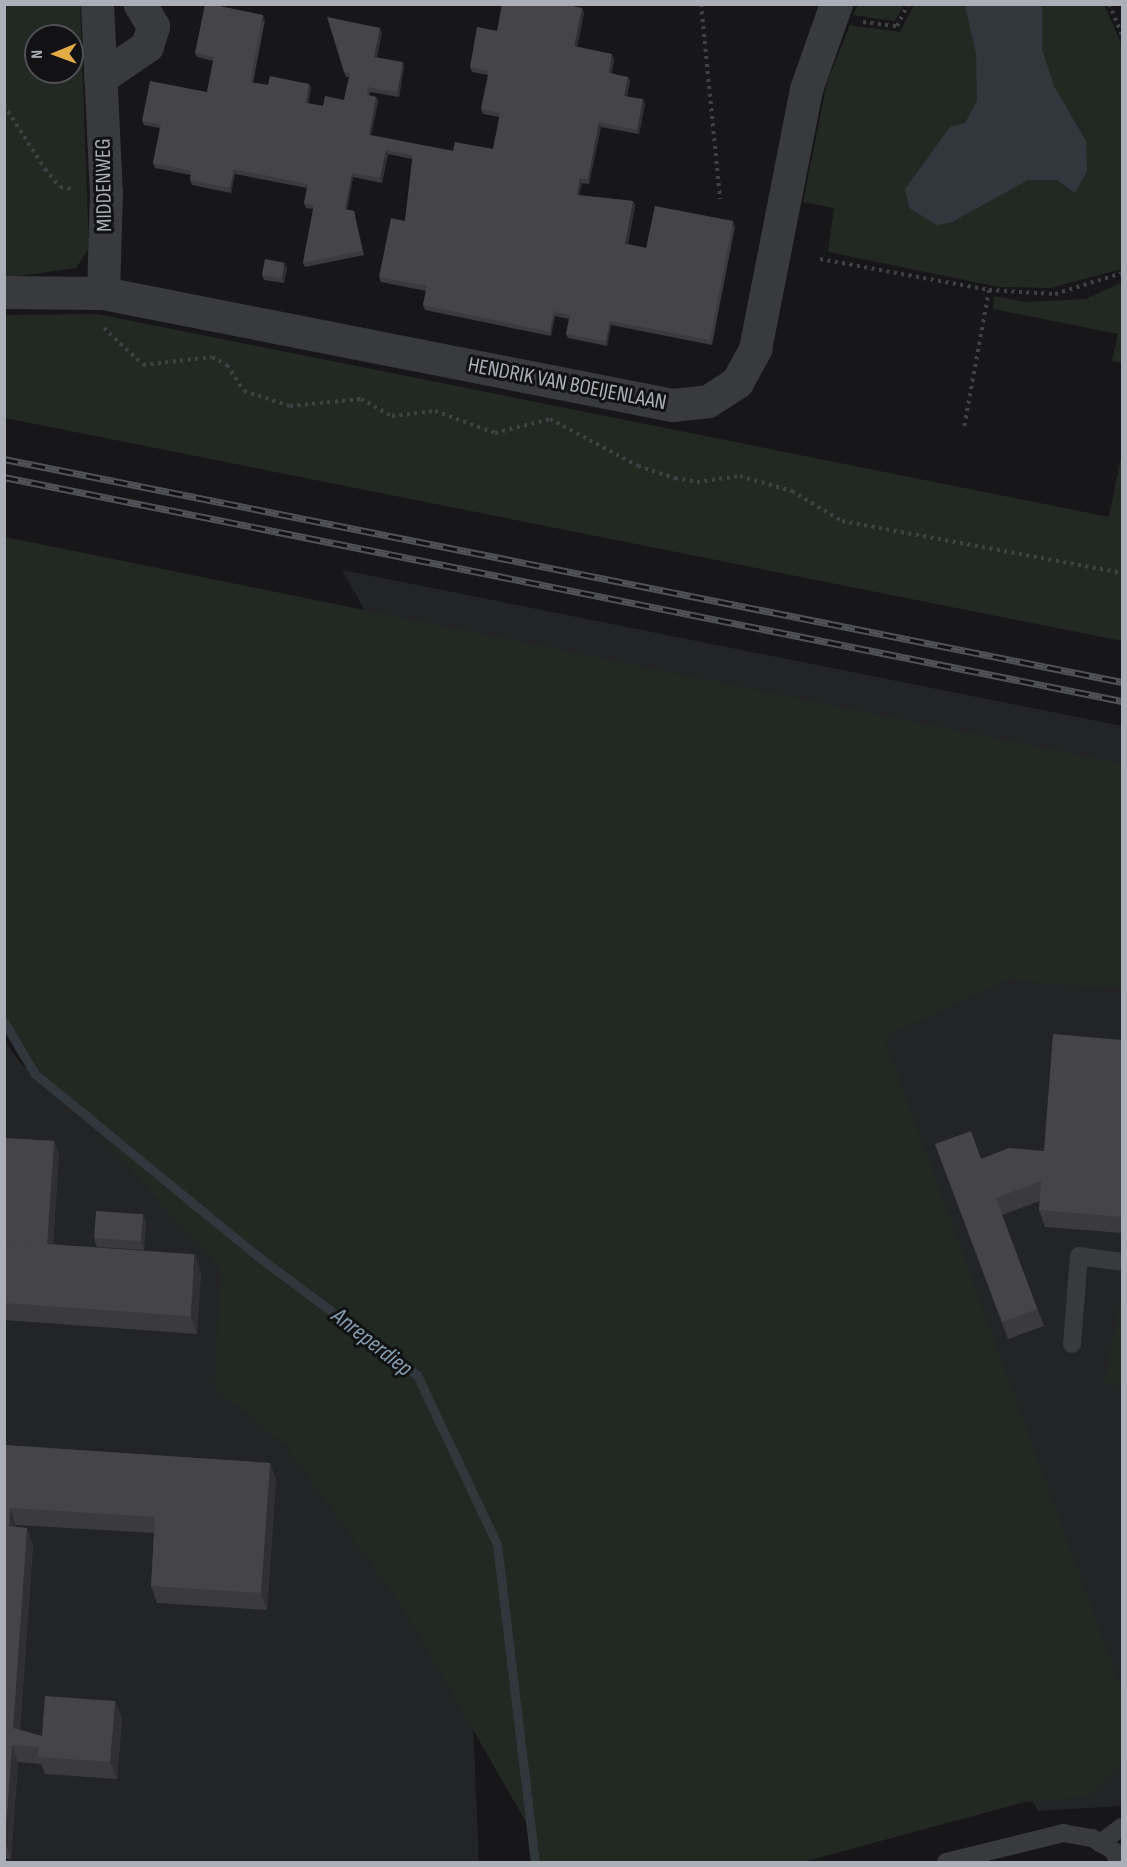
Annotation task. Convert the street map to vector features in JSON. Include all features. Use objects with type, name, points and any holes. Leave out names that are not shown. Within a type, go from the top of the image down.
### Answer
[{"type":"street","name":"MIDDENWEG","points":[[97,4],[106,192],[103,292]]},
{"type":"street","points":[[100,78],[147,46],[153,26],[140,4]]},
{"type":"street","name":"HENDRIK VAN BOEIJENLAAN","points":[[4,292],[103,292],[672,405],[708,402],[737,382],[755,349],[806,90],[834,11]]},
{"type":"lane","points":[[1072,1344],[1079,1256],[1122,1262]]},
{"type":"lane","points":[[1100,1843],[1122,1827]]},
{"type":"lane","points":[[946,1863],[1064,1833],[1100,1843],[1114,1851],[1118,1863]]},
{"type":"path","points":[[701,4],[720,199]]},
{"type":"path","points":[[834,11],[897,27],[908,4]]},
{"type":"path","points":[[1110,4],[1122,34]]},
{"type":"path","points":[[4,105],[60,187],[106,192]]},
{"type":"path","points":[[819,259],[989,290],[1055,294],[1122,273]]},
{"type":"path","points":[[964,427],[989,290]]},
{"type":"path","points":[[103,292],[103,327],[143,365],[213,357],[227,365],[244,391],[290,406],[361,399],[392,416],[435,411],[495,433],[550,419],[638,466],[675,478],[697,482],[740,476],[792,491],[842,521],[1122,573]]},
{"type":"shaded area","points":[[858,4],[904,5],[895,21],[853,15]]},
{"type":"shaded area","points":[[5,5],[80,5],[81,24],[24,24],[24,84],[83,84],[89,248],[76,268],[5,278]]},
{"type":"shaded area","points":[[914,5],[1104,5],[1122,45],[1122,269],[1050,288],[999,287],[828,252],[834,208],[803,202],[827,83],[850,25],[900,32]]},
{"type":"shaded area","points":[[965,5],[1042,5],[1042,49],[1054,86],[1086,141],[1087,171],[1075,193],[1057,180],[1028,180],[952,222],[937,225],[909,208],[905,189],[950,127],[965,123],[977,101],[976,53]]},
{"type":"shaded area","points":[[1122,282],[1122,363],[1112,361],[1118,334],[993,309],[994,296],[1025,302],[1086,299]]},
{"type":"shaded area","points":[[97,314],[1109,517],[1122,452],[1122,641],[5,418],[5,315]]},
{"type":"shaded area","points":[[5,537],[1122,764],[1122,989],[1008,980],[884,1037],[1122,1691],[1122,1761],[1088,1797],[1024,1802],[803,1862],[539,1862],[538,1843],[402,1606],[285,1445],[215,1388],[220,1269],[101,1136],[30,1070],[5,1031]]},
{"type":"shaded area","points":[[342,570],[1122,726],[1122,1806],[1038,1811]]},
{"type":"shaded area","points":[[4,1041],[22,1065],[247,1228],[473,1722],[479,1862],[5,1862]]},
{"type":"shaded area","points":[[1121,1298],[1122,1385],[1104,1384]]},
{"type":"building","points":[[205,4],[263,15],[250,82],[268,85],[270,76],[309,84],[306,103],[323,106],[325,96],[344,100],[350,73],[344,72],[327,17],[380,28],[374,57],[403,62],[397,92],[368,87],[367,95],[376,97],[369,135],[453,151],[455,142],[493,149],[500,113],[481,109],[489,71],[470,67],[477,27],[497,31],[502,4],[563,4],[582,8],[574,46],[612,54],[609,73],[628,77],[624,96],[643,99],[637,130],[599,122],[588,179],[580,178],[577,195],[633,201],[625,244],[646,248],[655,206],[733,221],[710,340],[610,321],[606,341],[566,334],[570,315],[554,311],[550,332],[423,305],[427,286],[379,277],[391,218],[405,221],[413,155],[386,150],[380,178],[352,173],[345,209],[354,211],[362,251],[303,263],[314,205],[304,203],[308,184],[234,169],[230,188],[190,180],[191,171],[153,163],[161,124],[142,121],[150,81],[207,92],[214,57],[195,53]]},
{"type":"building","points":[[265,259],[285,263],[282,279],[262,275]]},
{"type":"building","points":[[1053,1034],[1122,1040],[1122,1217],[1039,1210],[1041,1181],[996,1198],[1037,1309],[1002,1322],[935,1144],[971,1131],[981,1159],[1009,1148],[1044,1151]]},
{"type":"building","points":[[4,1138],[54,1141],[47,1244],[4,1241]]},
{"type":"building","points":[[96,1211],[143,1214],[141,1241],[94,1238]]},
{"type":"building","points":[[4,1241],[195,1254],[190,1316],[4,1303]]},
{"type":"building","points":[[4,1445],[270,1463],[261,1593],[151,1586],[155,1517],[10,1508],[9,1526],[27,1528],[13,1728],[42,1736],[45,1696],[115,1701],[110,1762],[38,1757],[39,1747],[12,1745],[5,1841]]},
{"type":"waterway","name":"Anreperdiep","points":[[4,1022],[35,1074],[260,1258],[417,1375],[497,1544],[535,1862]]},
{"type":"railway","points":[[4,459],[1122,682]]},
{"type":"railway","points":[[4,477],[1122,701]]}]
